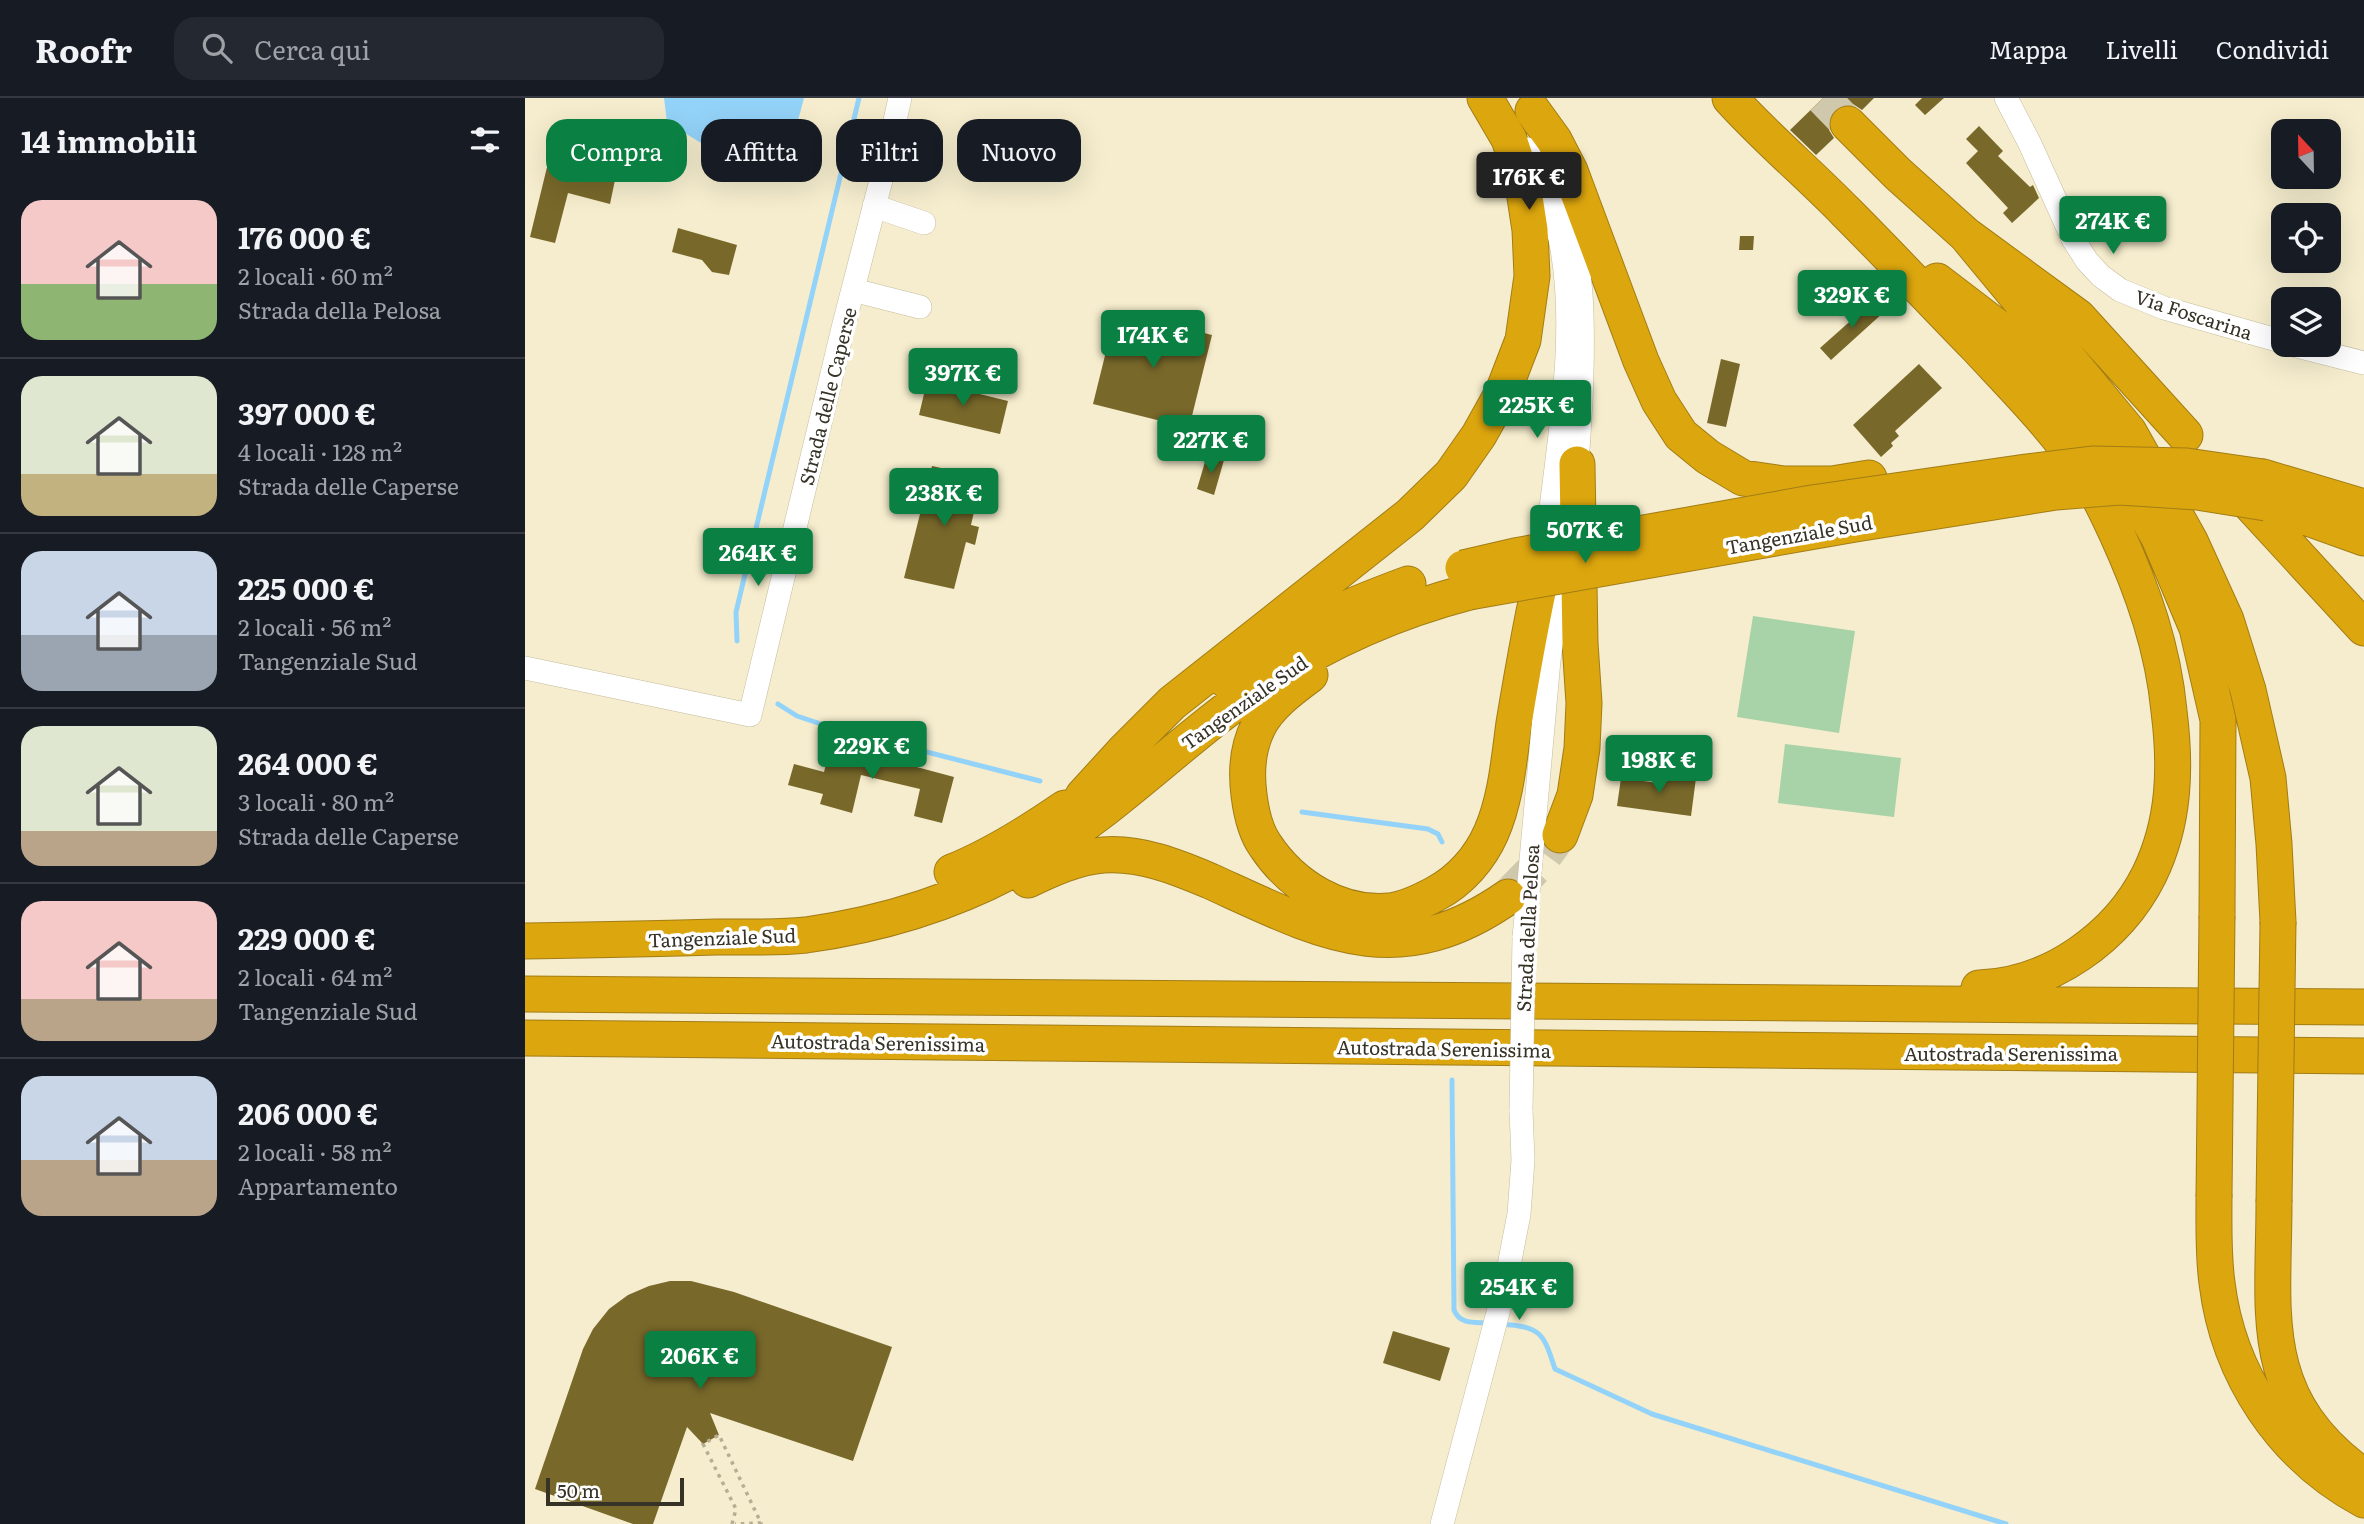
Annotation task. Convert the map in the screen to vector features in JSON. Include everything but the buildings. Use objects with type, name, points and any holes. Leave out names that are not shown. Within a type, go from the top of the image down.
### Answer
[{"type":"highway","points":[[1083,796],[1172,704],[1410,515],[1451,475],[1479,435],[1503,392],[1523,340],[1532,276],[1531,229],[1522,178],[1509,139],[1485,98]]},
{"type":"highway","points":[[1429,1000],[1999,986],[2042,974],[2090,947],[2118,921],[2143,886],[2166,831],[2172,795],[2172,749],[2162,661],[2144,600],[2126,555],[2089,479],[2052,430],[1999,371],[1845,211],[1731,98]]},
{"type":"highway","points":[[1529,105],[1554,140],[1570,171],[1641,361],[1659,401],[1681,435],[1708,457],[1743,478],[1784,484],[1832,484],[1967,466],[2026,472]]},
{"type":"highway","points":[[1848,124],[1898,174],[1966,235],[2078,317],[2185,435]]},
{"type":"highway","points":[[1845,211],[2022,346],[2108,447],[2159,538],[2197,628],[2218,720],[2214,1197],[2215,1259],[2220,1300],[2231,1342],[2250,1388],[2271,1422],[2323,1472],[2364,1500]]},
{"type":"highway","points":[[1966,235],[2129,432],[2190,541],[2225,620],[2248,690],[2268,778],[2278,922],[2274,1332],[2280,1367],[2288,1390],[2313,1430],[2341,1459],[2364,1475]]},
{"type":"highway","points":[[1560,835],[1575,795],[1584,703],[1580,643],[1577,464]]},
{"type":"highway","name":"Tangenziale Sud","points":[[525,941],[803,935],[880,921],[927,907],[967,891],[1031,859],[1095,816],[1266,682],[1338,639],[1424,603],[1515,556],[1799,506],[2092,464],[2187,466],[2364,538]]},
{"type":"highway","name":"Tangenziale Sud","points":[[525,916],[800,916],[913,889],[968,866],[1036,828],[1083,796],[1276,646],[1356,603],[1409,584],[1466,580],[2056,492],[2120,487],[2260,495],[2364,507]]},
{"type":"highway","points":[[2260,495],[2364,628]]},
{"type":"highway","points":[[1424,603],[1414,615],[1397,627],[1364,641],[1328,662],[1285,694],[1258,726],[1254,737],[1246,772],[1251,812],[1263,843],[1291,878],[1327,901],[1357,909],[1390,911],[1419,902],[1453,885],[1474,861],[1490,834],[1499,810],[1528,635],[1545,561]]},
{"type":"highway","points":[[803,935],[845,937],[888,932],[937,919],[1069,863],[1103,855],[1139,857],[1177,867],[1308,925],[1344,936],[1381,940],[1409,939],[1440,932],[1484,914],[1508,897]]},
{"type":"highway","points":[[525,994],[2364,1007]]},
{"type":"highway","name":"Autostrada Serenissima","points":[[525,1038],[2364,1056]]},
{"type":"highway","points":[[1550,1049],[2339,1073],[2364,1076]]},
{"type":"street","name":"Strada delle Caperse","points":[[525,668],[750,715],[899,98]]},
{"type":"street","points":[[1499,98],[1532,158],[1556,228],[1564,278],[1567,322],[1563,409],[1545,561]]},
{"type":"street","name":"Via Foscarina","points":[[2006,98],[2073,239],[2087,261],[2101,276],[2120,290],[2164,308],[2271,338]]},
{"type":"street","name":"Strada della Pelosa","points":[[1442,1524],[1499,1311],[1519,1214],[1523,1160],[1521,1110],[1524,938],[1549,660],[1577,464],[1582,367],[1580,278],[1575,240],[1562,194],[1529,105]]},
{"type":"street","points":[[874,206],[924,223]]},
{"type":"street","points":[[853,290],[921,307]]},
{"type":"street","points":[[2340,357],[2364,363]]},
{"type":"street","name":"Strada della Pelosa","points":[[1545,561],[1549,660]]},
{"type":"path","points":[[719,1435],[761,1523],[733,1524],[736,1509],[703,1444],[719,1435]]},
{"type":"green space","points":[[1753,616],[1855,631],[1839,733],[1737,717]]},
{"type":"green space","points":[[1785,744],[1901,758],[1894,817],[1778,803]]},
{"type":"water","points":[[664,98],[804,98],[798,119],[701,119],[701,143],[687,134],[687,119],[667,119]]},
{"type":"waterway","points":[[737,641],[736,612],[859,98]]},
{"type":"waterway","points":[[778,704],[797,716],[833,728],[1040,781]]},
{"type":"waterway","points":[[1302,812],[1428,829],[1438,834],[1442,842]]},
{"type":"waterway","points":[[1452,1080],[1454,1310],[1464,1320],[1488,1323]]},
{"type":"waterway","points":[[1501,1324],[1525,1327],[1539,1334],[1555,1369],[1652,1414],[2006,1524]]},
{"type":"tunnel","points":[[1823,98],[1848,124]]},
{"type":"tunnel","points":[[1510,894],[1538,865],[1560,835]]}]
